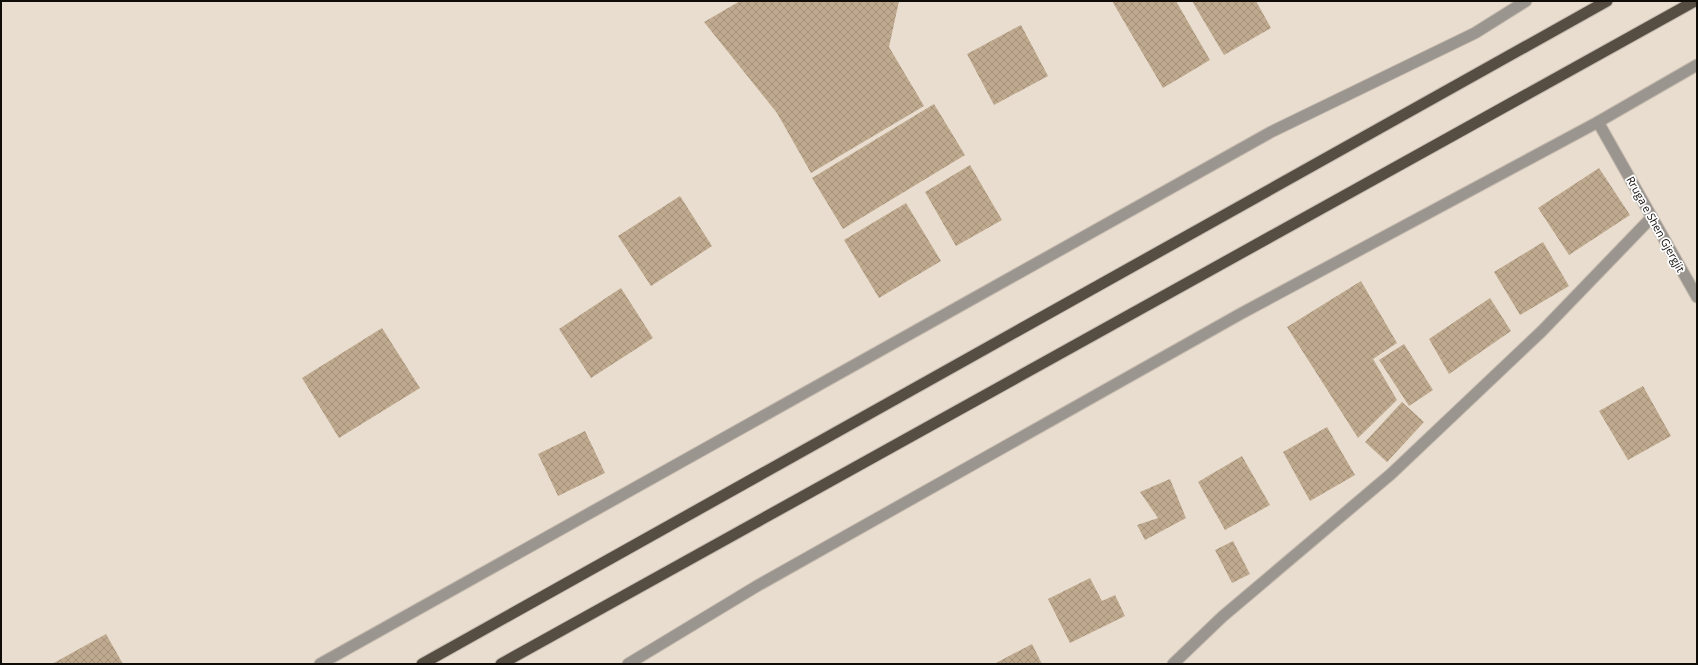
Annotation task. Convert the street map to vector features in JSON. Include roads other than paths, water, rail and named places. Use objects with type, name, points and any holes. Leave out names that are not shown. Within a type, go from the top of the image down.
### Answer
[{"type":"highway","points":[[422,664],[1607,1]]},
{"type":"highway","points":[[502,664],[1695,1]]},
{"type":"street","points":[[320,664],[1271,132],[1475,33],[1526,1]]},
{"type":"street","points":[[628,664],[757,586],[1235,317],[1598,122],[1697,65]]},
{"type":"street","name":"Rruga e Shen Gjergjit","points":[[1598,122],[1697,297]]},
{"type":"street","points":[[1173,664],[1222,617],[1391,474],[1542,331],[1652,217]]}]
